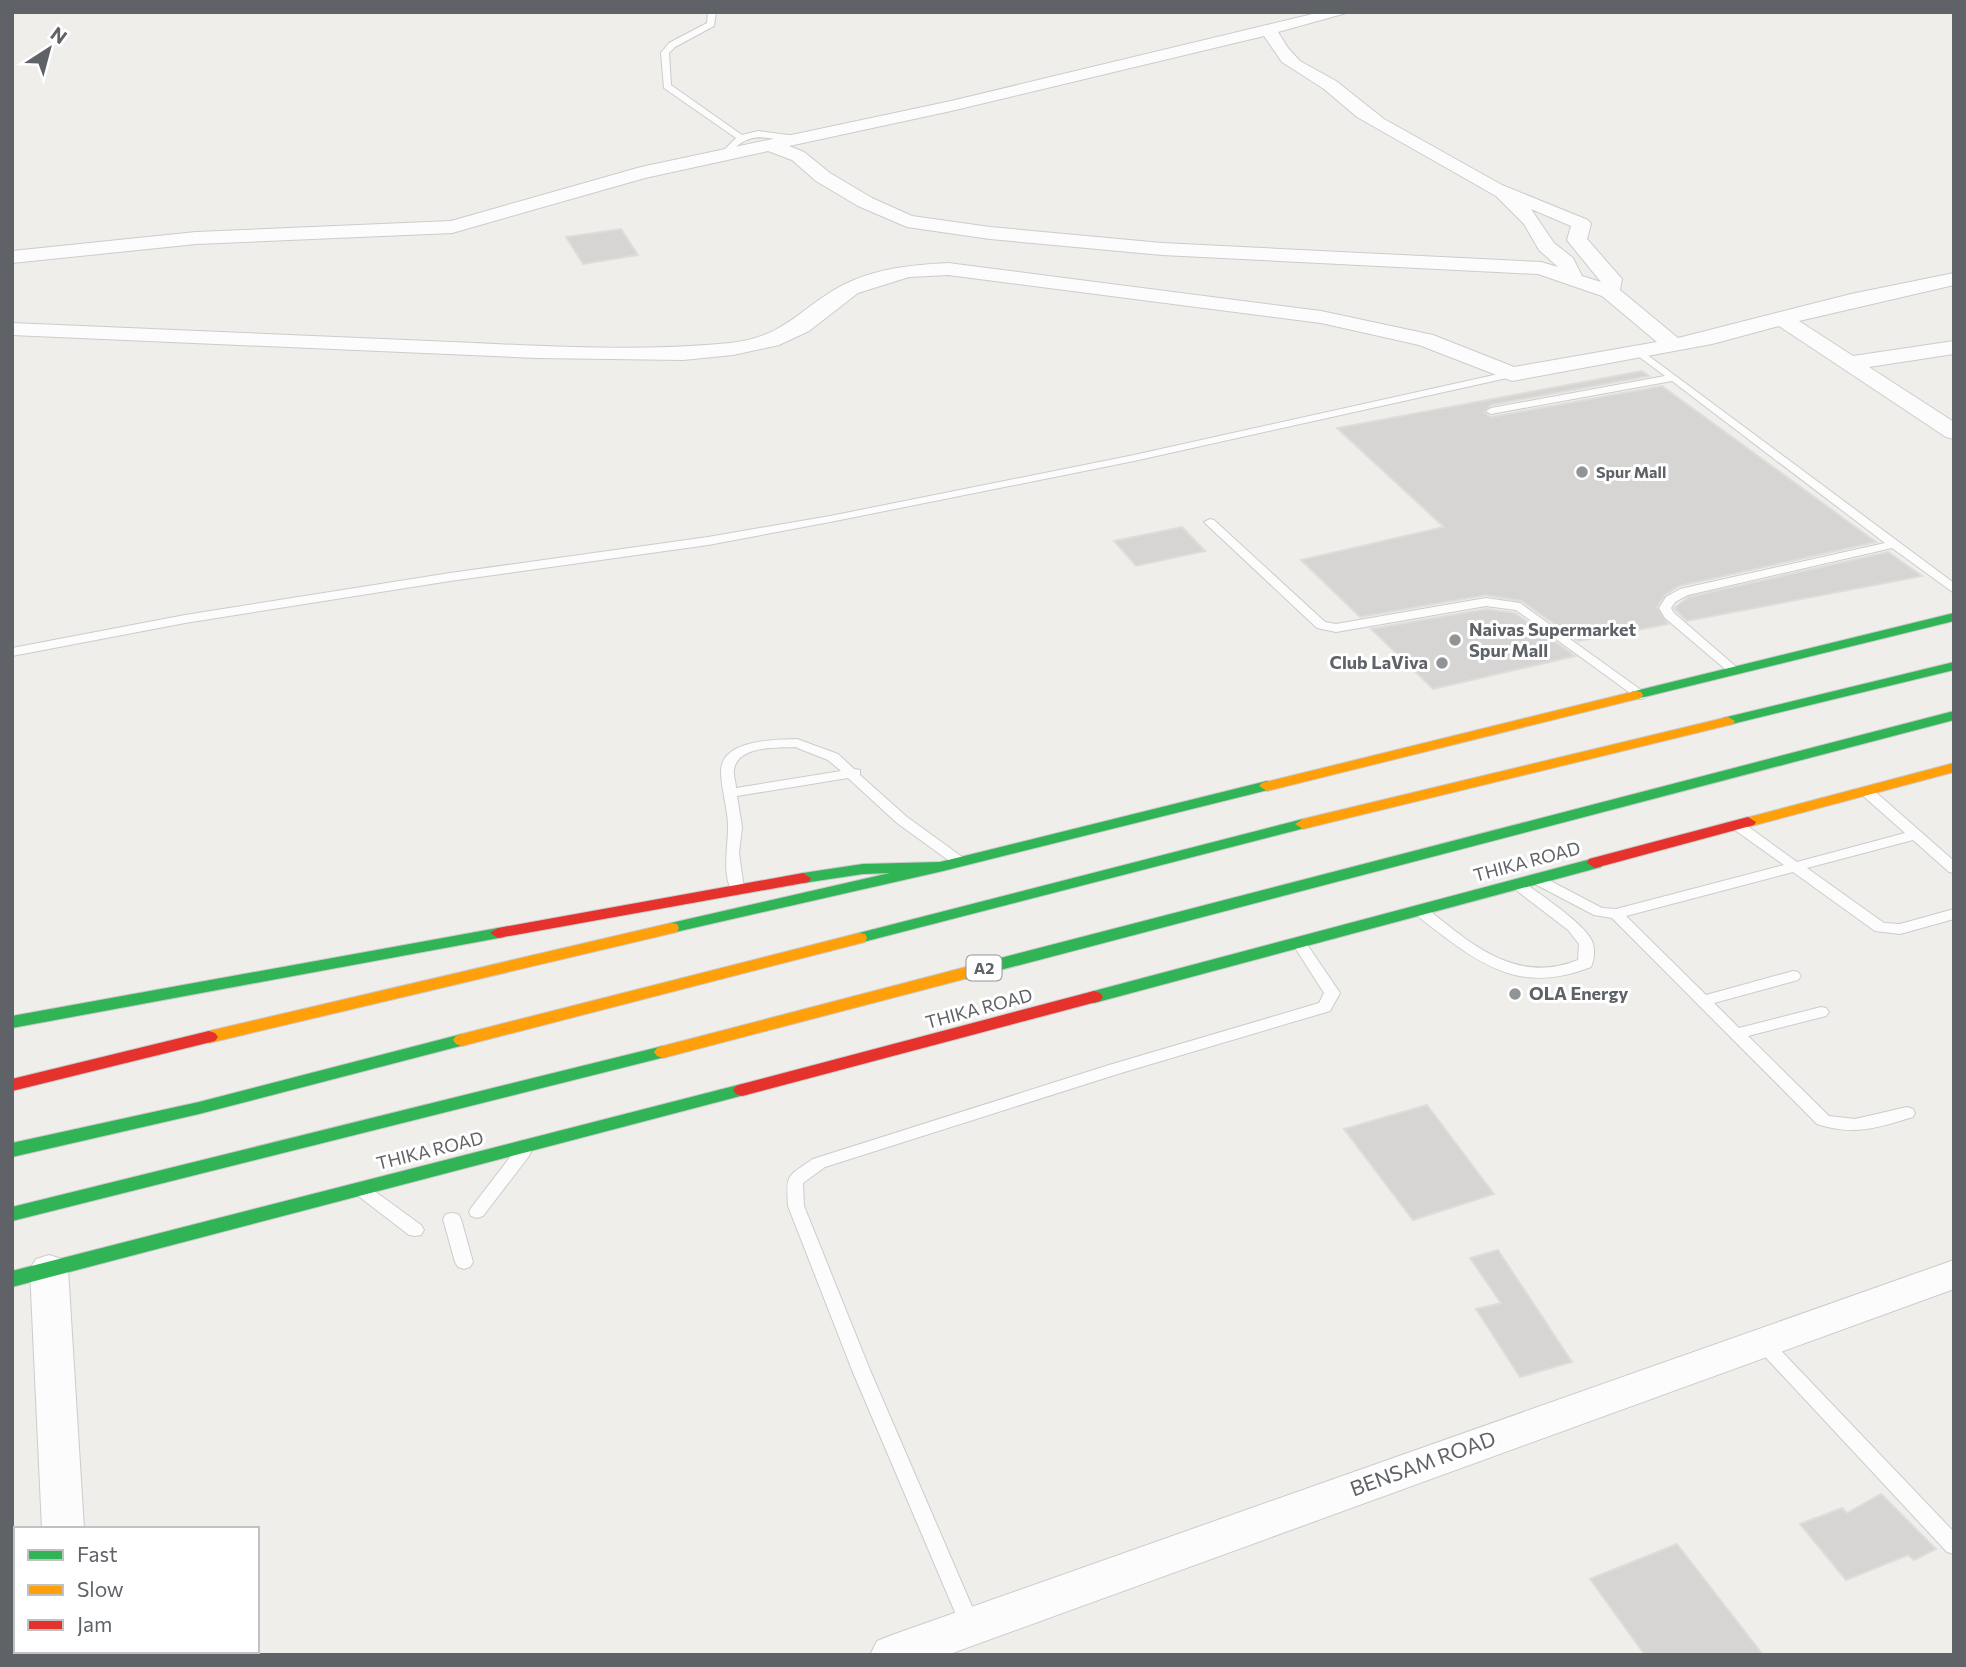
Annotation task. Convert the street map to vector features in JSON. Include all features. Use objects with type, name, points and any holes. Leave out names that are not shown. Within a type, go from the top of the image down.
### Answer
[{"type":"main road","points":[[12,1085],[414,987],[960,862],[1954,617]]},
{"type":"main road","points":[[12,1150],[199,1108],[1242,839],[1954,666]]},
{"type":"main road","name":"THIKA ROAD","points":[[12,1214],[577,1074],[1954,715]]},
{"type":"main road","name":"THIKA ROAD","points":[[12,1279],[1299,943],[1954,767]]},
{"type":"main road","points":[[12,1022],[737,889],[875,868],[943,866]]},
{"type":"street","points":[[12,257],[196,238],[452,227],[641,173],[1342,12]]},
{"type":"street","points":[[1269,30],[1278,50],[1300,71],[1331,86],[1361,111],[1408,141],[1497,189],[1556,209],[1581,224],[1577,240],[1612,279],[1609,292]]},
{"type":"street","points":[[769,145],[798,156],[823,177],[854,196],[907,236],[990,233],[1162,249],[1541,268],[1609,292],[1674,345]]},
{"type":"street","points":[[1497,189],[1532,221],[1546,246],[1566,262],[1574,280]]},
{"type":"street","points":[[881,277],[907,236]]},
{"type":"street","points":[[12,329],[536,352],[683,353],[733,349],[771,340],[801,326],[851,289],[881,277],[909,271],[948,269],[1321,317],[1425,340],[1512,374],[1674,345],[1954,279]]},
{"type":"street","points":[[1782,319],[1954,432]]},
{"type":"street","points":[[1850,363],[1954,347]]},
{"type":"street","points":[[49,1269],[62,1527]]},
{"type":"street","name":"BENSAM ROAD","points":[[892,1655],[1954,1274]]},
{"type":"lane","points":[[712,12],[711,24],[672,45],[666,53],[667,86],[740,137]]},
{"type":"lane","points":[[724,155],[740,137],[761,134],[801,138]]},
{"type":"lane","points":[[1638,351],[1954,589]]},
{"type":"lane","points":[[12,652],[185,619],[450,577],[708,541],[830,519],[1148,455],[1512,374]]},
{"type":"lane","points":[[1491,411],[1674,378]]},
{"type":"lane","points":[[1210,522],[1321,625],[1336,628],[1486,601],[1509,604],[1520,607],[1642,695]]},
{"type":"lane","points":[[1735,671],[1669,615],[1665,608],[1670,600],[1684,592],[1894,544]]},
{"type":"lane","points":[[737,889],[732,853],[735,827],[727,770],[733,757],[745,749],[770,744],[797,743],[816,748],[855,773],[902,820],[960,862]]},
{"type":"lane","points":[[729,793],[855,773]]},
{"type":"lane","points":[[1866,791],[1954,869]]},
{"type":"lane","points":[[1737,825],[1793,868],[1880,928],[1900,929],[1954,914]]},
{"type":"lane","points":[[1536,879],[1599,912],[1616,914],[1916,835]]},
{"type":"lane","points":[[1420,910],[1463,943],[1504,967],[1537,977],[1568,972],[1586,962],[1586,943],[1573,927],[1517,884]]},
{"type":"lane","points":[[1616,914],[1823,1121],[1839,1127],[1856,1127],[1907,1113]]},
{"type":"lane","points":[[971,1626],[861,1370],[796,1206],[795,1180],[802,1173],[832,1159],[1115,1069],[1325,1007],[1332,993],[1299,943]]},
{"type":"lane","points":[[1702,1001],[1793,976]]},
{"type":"lane","points":[[1735,1034],[1821,1012]]},
{"type":"lane","points":[[477,1212],[528,1146]]},
{"type":"lane","points":[[360,1189],[415,1230]]},
{"type":"lane","points":[[452,1219],[464,1262]]},
{"type":"lane","points":[[1763,1343],[1954,1546]]},
{"type":"building","points":[[621,229],[638,255],[583,264],[566,237]]},
{"type":"building","name":"Spur Mall","points":[[1642,371],[1649,376],[1491,405],[1484,412],[1491,417],[1662,386],[1876,542],[1679,586],[1665,595],[1657,607],[1668,624],[1578,641],[1522,601],[1486,595],[1360,617],[1301,560],[1444,527],[1337,428]]},
{"type":"building","points":[[1182,527],[1205,551],[1136,566],[1114,541]]},
{"type":"building","points":[[1888,552],[1922,576],[1687,621],[1674,608],[1689,597]]},
{"type":"building","points":[[1486,609],[1515,613],[1575,656],[1433,689],[1371,629]]},
{"type":"building","points":[[1427,1105],[1494,1194],[1413,1220],[1344,1129]]},
{"type":"building","points":[[1498,1250],[1572,1362],[1520,1377],[1476,1309],[1501,1303],[1470,1258]]},
{"type":"building","points":[[1881,1494],[1936,1549],[1914,1560],[1908,1555],[1846,1580],[1800,1524],[1842,1508],[1847,1513]]},
{"type":"building","points":[[1677,1544],[1763,1655],[1645,1655],[1590,1579]]},
{"type":"traffic: fast","points":[[1636,695],[1954,617]]},
{"type":"traffic: fast","points":[[1728,721],[1954,666]]},
{"type":"traffic: fast","points":[[966,973],[1954,715]]},
{"type":"traffic: fast","points":[[671,928],[943,866],[1267,786]]},
{"type":"traffic: fast","points":[[859,938],[1303,824]]},
{"type":"traffic: fast","points":[[1094,997],[1595,863]]},
{"type":"traffic: fast","points":[[803,878],[863,869],[938,866]]},
{"type":"traffic: fast","points":[[12,1022],[498,933]]},
{"type":"traffic: fast","points":[[12,1150],[199,1108],[462,1040]]},
{"type":"traffic: fast","points":[[12,1214],[663,1052]]},
{"type":"traffic: fast","points":[[12,1279],[742,1090]]},
{"type":"traffic: slow","points":[[1267,786],[1636,695]]},
{"type":"traffic: slow","points":[[1303,824],[1728,721]]},
{"type":"traffic: slow","points":[[1748,822],[1954,767]]},
{"type":"traffic: slow","points":[[209,1037],[671,928]]},
{"type":"traffic: slow","points":[[462,1040],[859,938]]},
{"type":"traffic: slow","points":[[663,1052],[966,973]]},
{"type":"traffic: jam","points":[[1595,863],[1748,822]]},
{"type":"traffic: jam","points":[[498,933],[803,878]]},
{"type":"traffic: jam","points":[[742,1090],[1094,997]]},
{"type":"traffic: jam","points":[[12,1085],[209,1037]]},
{"type":"place","name":"Spur Mall","points":[[1582,472]]},
{"type":"place","name":"Naivas Supermarket Spur Mall","points":[[1455,640]]},
{"type":"place","name":"Club LaViva","points":[[1442,663]]},
{"type":"place","name":"OLA Energy","points":[[1515,994]]}]
